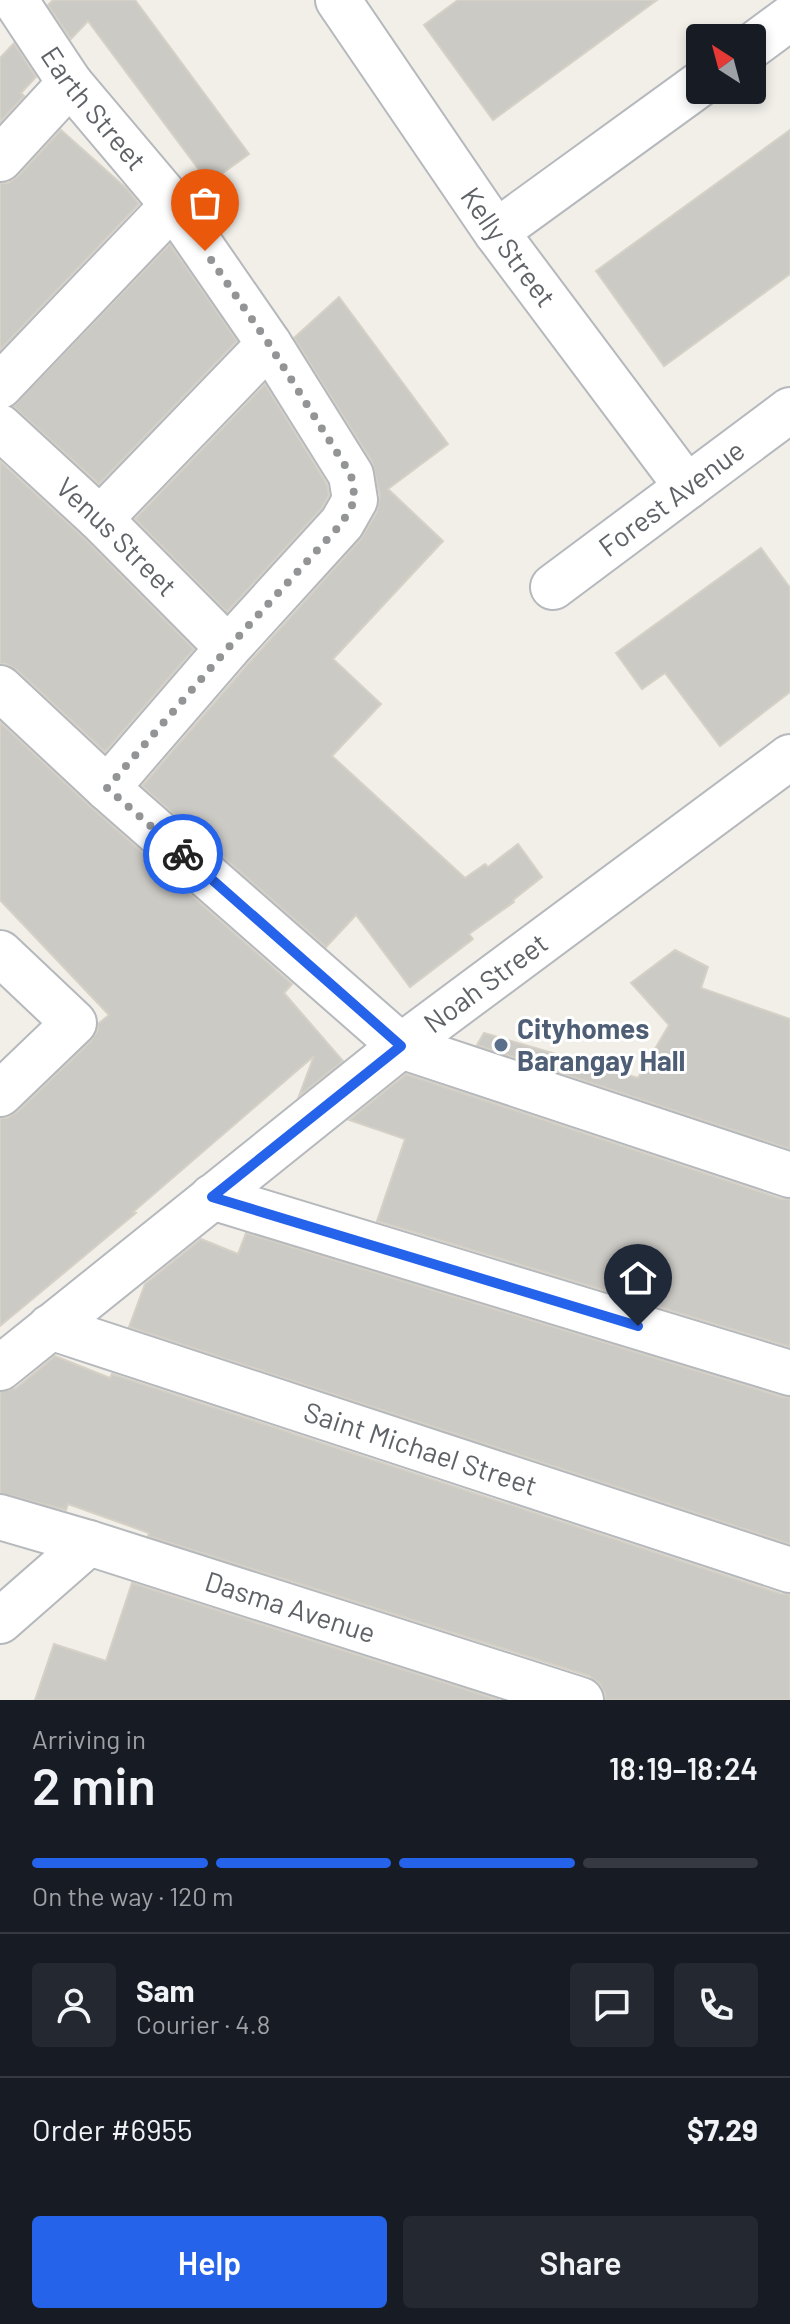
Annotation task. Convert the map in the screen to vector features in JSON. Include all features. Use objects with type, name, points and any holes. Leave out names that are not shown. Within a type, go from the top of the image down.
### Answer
[{"type":"street","name":"Earth Street","points":[[15,0],[70,83],[173,205],[269,344],[351,475],[355,500],[342,523],[107,788]]},
{"type":"street","name":"Kelly Street","points":[[338,0],[496,232],[687,487]]},
{"type":"street","points":[[766,36],[790,18]]},
{"type":"street","points":[[0,159],[70,83]]},
{"type":"street","points":[[496,232],[686,94]]},
{"type":"street","points":[[0,386],[173,205]]},
{"type":"street","points":[[100,519],[269,344]]},
{"type":"street","name":"Forest Avenue","points":[[553,587],[790,410]]},
{"type":"street","name":"Venus Street","points":[[0,427],[100,519],[228,648]]},
{"type":"street","points":[[0,688],[107,788],[401,1046],[790,1175]]},
{"type":"street","name":"Noah Street","points":[[0,1368],[401,1046],[790,757]]},
{"type":"street","points":[[0,953],[74,1023],[0,1094]]},
{"type":"street","points":[[212,1197],[790,1373]]},
{"type":"street","name":"Saint Michael Street","points":[[50,1327],[790,1570]]},
{"type":"street","name":"Dasma Avenue","points":[[0,1517],[581,1700]]},
{"type":"street","points":[[0,1621],[89,1543]]},
{"type":"building","points":[[53,0],[135,0],[249,154],[209,183],[88,21],[71,39],[48,5]]},
{"type":"building","points":[[458,0],[657,0],[493,120],[424,25]]},
{"type":"building","points":[[14,43],[36,77],[21,93],[24,96],[0,122],[0,58]]},
{"type":"building","points":[[61,130],[127,189],[139,204],[0,350],[0,183],[8,183],[18,176]]},
{"type":"building","points":[[790,130],[790,274],[664,366],[596,271]]},
{"type":"building","points":[[170,244],[237,341],[99,484],[13,406]]},
{"type":"building","points":[[339,297],[448,444],[388,489],[443,541],[333,659],[381,704],[332,756],[465,878],[485,864],[488,867],[518,844],[542,877],[514,902],[469,934],[473,939],[410,987],[356,915],[326,947],[142,786],[360,540],[377,512],[380,496],[372,462],[294,338]]},
{"type":"building","points":[[265,384],[327,484],[329,495],[322,508],[227,612],[135,519]]},
{"type":"building","points":[[0,461],[83,537],[194,649],[105,752],[17,670],[0,664]]},
{"type":"building","points":[[761,548],[790,588],[790,692],[720,746],[665,673],[642,689],[616,653]]},
{"type":"building","points":[[0,722],[90,806],[292,984],[284,993],[343,1061],[299,1096],[314,1056],[133,1212],[136,1213],[0,1326],[0,1118],[17,1112],[91,1041],[98,1024],[109,1015],[0,900]]},
{"type":"building","points":[[675,950],[708,967],[701,988],[790,1019],[790,1149],[477,1045],[484,1033],[638,1078],[669,1025],[631,983]]},
{"type":"building","points":[[406,1074],[782,1199],[790,1199],[790,1347],[377,1221],[405,1139],[349,1120]]},
{"type":"building","points":[[246,1233],[790,1397],[790,1544],[129,1327],[145,1284],[201,1239],[238,1254]]},
{"type":"building","points":[[55,1356],[110,1378],[112,1374],[782,1594],[790,1594],[790,1700],[605,1700],[600,1684],[589,1676],[148,1536],[149,1533],[68,1504],[66,1510],[0,1493],[0,1392],[16,1388]]},
{"type":"building","points":[[132,1583],[499,1700],[35,1700],[54,1644],[106,1661]]},
{"type":"way so far","points":[[183,854],[107,788],[342,523],[355,500],[351,475],[269,344],[205,251]]},
{"type":"place","name":"Cityhomes Barangay Hall","points":[[501,1045]]},
{"type":"route","points":[[183,854],[401,1046],[212,1197],[638,1326]]}]
